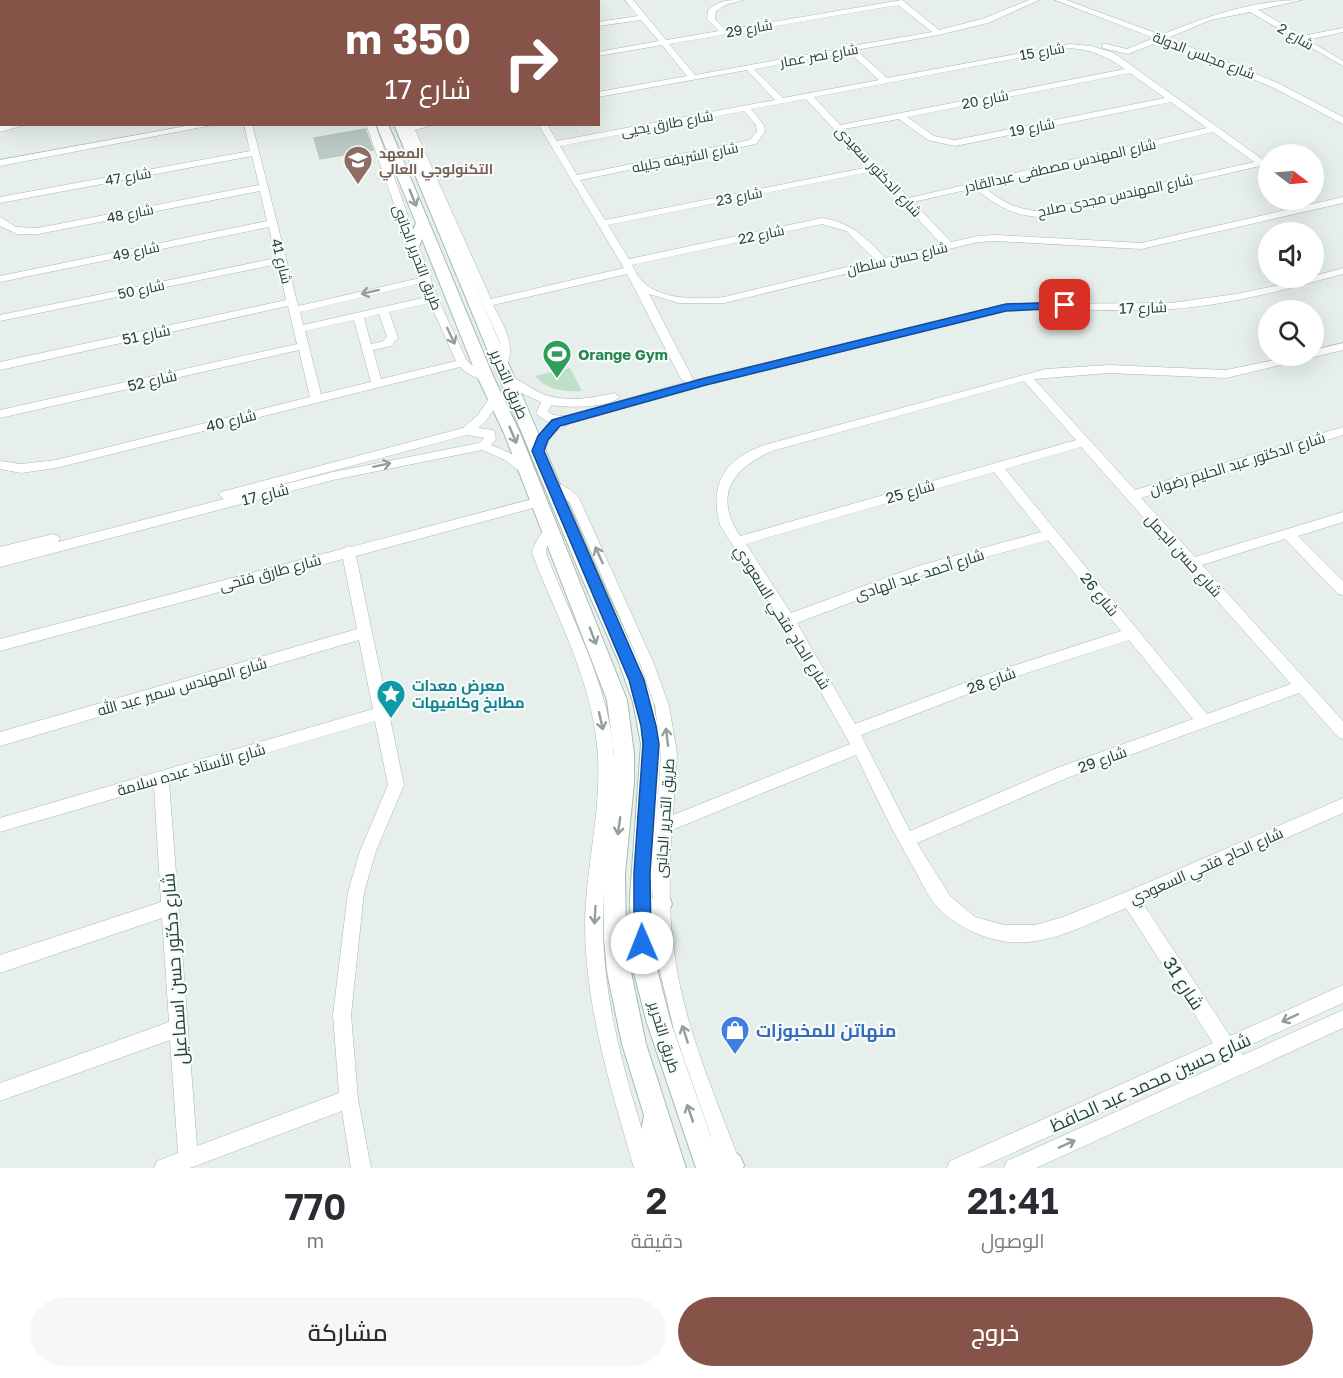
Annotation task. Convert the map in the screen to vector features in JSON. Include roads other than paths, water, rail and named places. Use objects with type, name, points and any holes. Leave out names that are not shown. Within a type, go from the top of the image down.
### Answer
[{"type":"street","points":[[629,0],[691,76]]},
{"type":"street","points":[[724,32],[711,19],[712,10],[723,3],[739,0]]},
{"type":"street","name":"شارع نصر عمار","points":[[936,32],[980,18],[1022,0]]},
{"type":"street","name":"شارع نصر عمار","points":[[600,95],[936,32],[985,21],[1035,0]]},
{"type":"street","name":"شارع مجلس الدولة","points":[[1059,0],[1274,77],[1343,115]]},
{"type":"street","name":"شارع مجلس الدولة","points":[[1071,0],[1273,83],[1343,121]]},
{"type":"street","name":"شارع 2","points":[[1093,49],[1100,45],[1128,52],[1209,18],[1298,0]]},
{"type":"street","points":[[899,1],[936,32]]},
{"type":"street","name":"شارع 29","points":[[600,54],[899,1]]},
{"type":"street","name":"شارع 2","points":[[1250,9],[1342,62]]},
{"type":"street","points":[[600,24],[644,17]]},
{"type":"street","points":[[1300,39],[1343,30]]},
{"type":"street","points":[[848,47],[885,81]]},
{"type":"street","name":"شارع نصر عمار","points":[[600,89],[749,68],[848,47]]},
{"type":"street","name":"شارع 15","points":[[781,101],[1060,47],[1093,49],[1111,56],[1258,161]]},
{"type":"street","points":[[749,68],[781,101]]},
{"type":"street","name":"شارع 20","points":[[838,128],[1131,70]]},
{"type":"street","name":"شارع الدكتور سعيدى","points":[[808,96],[949,246]]},
{"type":"street","name":"شارع 19","points":[[900,115],[924,137],[955,143],[1172,99]]},
{"type":"street","name":"شارع طارق يحيى","points":[[554,144],[781,101]]},
{"type":"street","name":"شارع الشريفه جليله","points":[[574,178],[753,142],[761,131],[760,125],[746,108]]},
{"type":"street","points":[[0,163],[203,126]]},
{"type":"street","name":"شارع 41","points":[[248,126],[316,398]]},
{"type":"street","name":"طريق التحرير الجانبى","points":[[372,126],[403,155],[413,246],[462,363]]},
{"type":"street","name":"طريق التحرير","points":[[383,126],[451,235],[460,290]]},
{"type":"street","name":"طريق التحرير","points":[[406,126],[403,155],[423,222],[460,290],[475,307],[505,371],[554,488],[579,574],[581,604],[617,700],[622,726],[624,783],[614,873],[615,938],[625,1008],[673,1168]]},
{"type":"street","points":[[543,126],[638,283],[687,379]]},
{"type":"street","name":"شارع المهندس مصطفى عبدالقادر","points":[[907,201],[1214,129]]},
{"type":"street","name":"شارع 47","points":[[0,200],[255,153]]},
{"type":"street","name":"شارع المهندس مجدى صلاح","points":[[977,184],[998,205],[1037,214],[1258,167]]},
{"type":"street","name":"شارع 23","points":[[602,223],[876,168]]},
{"type":"street","name":"شارع 48","points":[[0,220],[8,228],[16,231],[38,231],[264,187]]},
{"type":"street","name":"شارع حسن سلطان","points":[[1324,201],[1343,200]]},
{"type":"street","name":"شارع حسن سلطان","points":[[638,283],[655,293],[676,300],[708,302],[949,246],[996,238],[1142,246],[1284,210]]},
{"type":"street","points":[[413,246],[423,222]]},
{"type":"street","name":"شارع 22","points":[[475,307],[628,267],[822,222],[841,224],[850,228],[883,262]]},
{"type":"street","name":"شارع 49","points":[[0,279],[273,223]]},
{"type":"street","points":[[451,235],[475,307]]},
{"type":"street","name":"شارع 50","points":[[0,318],[282,260]]},
{"type":"street","points":[[1324,269],[1343,264]]},
{"type":"street","name":"شارع 17","points":[[538,451],[549,430],[556,423],[568,418],[705,381],[1006,308],[1053,304],[1118,308],[1204,303],[1258,294],[1343,272]]},
{"type":"street","name":"شارع 51","points":[[0,366],[427,279]]},
{"type":"street","name":"شارع 17","points":[[505,371],[520,389],[547,402],[599,401],[996,302],[1034,298],[1143,301],[1217,294],[1258,285]]},
{"type":"street","points":[[299,328],[433,298]]},
{"type":"street","name":"طريق التحرير","points":[[475,307],[485,376],[552,531],[579,574],[602,600],[636,680],[650,735],[650,770],[642,873],[642,943],[646,973],[659,1023],[719,1162]]},
{"type":"street","points":[[367,348],[387,344],[393,339],[383,309]]},
{"type":"street","points":[[358,315],[377,384]]},
{"type":"street","name":"شارع 52","points":[[0,414],[303,346]]},
{"type":"street","points":[[1324,353],[1340,351]]},
{"type":"street","points":[[462,363],[474,373],[485,376]]},
{"type":"street","name":"شارع 40","points":[[0,465],[32,469],[56,464],[462,363]]},
{"type":"street","name":"شارع الحاج فتحي السعودي","points":[[1262,366],[1226,374],[1109,369],[1046,373],[1026,377],[768,448],[750,455],[736,465],[726,478],[720,493],[721,509],[726,525],[788,620],[852,732],[906,840],[944,902],[971,924],[1004,933],[1035,933],[1063,925],[1130,899],[1343,805]]},
{"type":"street","name":"شارع حسن الجمل","points":[[1026,377],[1343,732]]},
{"type":"street","points":[[467,430],[482,418],[496,397]]},
{"type":"street","points":[[547,402],[542,411],[545,417],[568,418]]},
{"type":"street","points":[[467,430],[490,432],[490,440],[483,446],[509,458],[526,470]]},
{"type":"street","name":"شارع 17","points":[[0,552],[467,430]]},
{"type":"street","name":"شارع الدكتور عبد الحليم رضوان","points":[[1131,496],[1343,431]]},
{"type":"street","name":"شارع 25","points":[[737,542],[1084,442]]},
{"type":"street","name":"شارع 17","points":[[0,562],[333,476],[483,446]]},
{"type":"street","name":"شارع 26","points":[[996,467],[1204,722]]},
{"type":"street","name":"طريق التحرير الجانبى","points":[[554,488],[565,491],[575,501],[656,684],[669,753],[669,778],[663,826],[661,904],[666,959],[719,1162]]},
{"type":"street","name":"شارع طارق فتحى","points":[[0,645],[540,502]]},
{"type":"street","points":[[1191,563],[1343,517]]},
{"type":"street","points":[[552,531],[541,544],[538,553],[594,690],[604,735],[608,766],[594,923],[598,981],[608,1043],[646,1168]]},
{"type":"street","name":"شارع أحمد عبد الهادى","points":[[788,620],[923,570],[1050,534]]},
{"type":"street","points":[[1288,534],[1343,590]]},
{"type":"street","points":[[348,551],[396,785],[368,851],[356,892],[342,1015],[349,1099],[361,1168]]},
{"type":"street","points":[[581,604],[592,596],[602,600]]},
{"type":"street","name":"شارع المهندس سمير عبد الله","points":[[0,739],[364,633]]},
{"type":"street","name":"شارع 28","points":[[852,732],[999,676],[1132,633]]},
{"type":"street","name":"شارع 29","points":[[906,840],[1062,773],[1302,686]]},
{"type":"street","name":"شارع الأستاذ عبده سلامة","points":[[0,825],[382,713]]},
{"type":"street","points":[[663,826],[860,747]]},
{"type":"street","name":"شارع دكتور حسن اسماعيل","points":[[161,778],[188,1159]]},
{"type":"street","name":"شارع 31","points":[[1130,899],[1225,1048],[1239,1066]]},
{"type":"street","points":[[642,943],[661,904]]},
{"type":"street","points":[[0,964],[170,907]]},
{"type":"street","name":"شارع حسين محمد عبد الحافظ","points":[[957,1168],[1343,994]]},
{"type":"street","name":"شارع حسين محمد عبد الحافظ","points":[[1020,1167],[1343,1019]]},
{"type":"street","points":[[0,1092],[178,1028]]},
{"type":"street","points":[[164,1168],[349,1099]]},
{"type":"street","points":[[646,1168],[656,1113]]},
{"type":"street","points":[[1011,1145],[1020,1167]]},
{"type":"place","name":"المعهد التكنولوجي العالي","points":[[358,186]]},
{"type":"place","name":"Orange Gym","points":[[557,380]]},
{"type":"place","name":"معرض معدات مطابخ وكافيهات","points":[[391,720]]},
{"type":"place","name":"منهاتن للمخبوزات","points":[[735,1056]]}]
